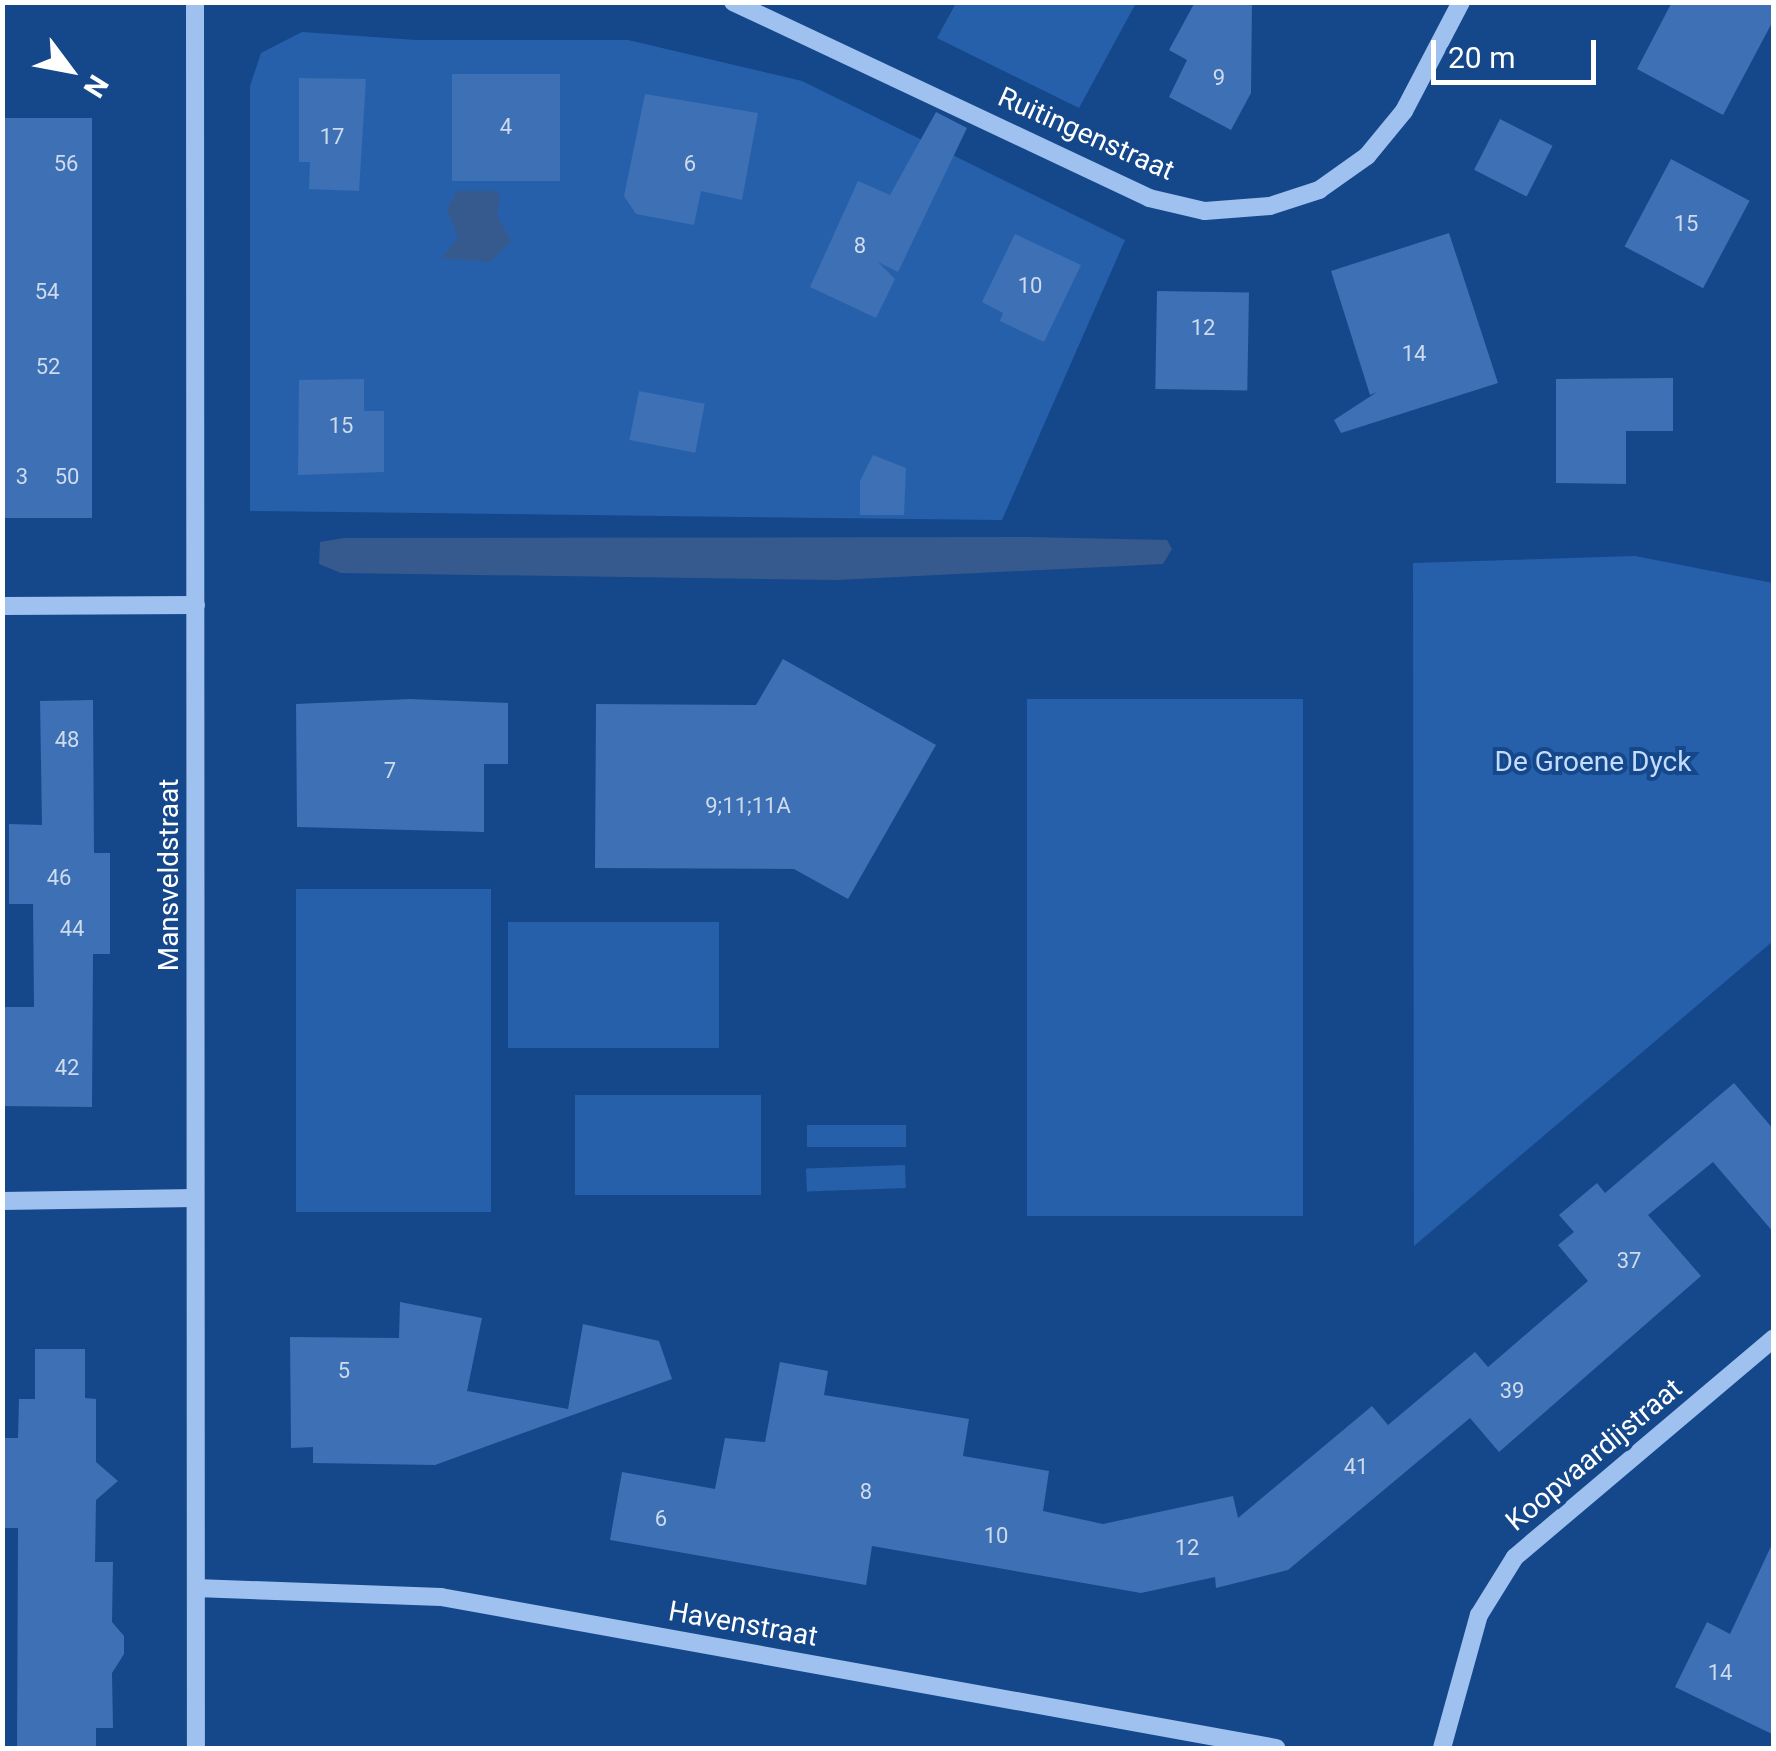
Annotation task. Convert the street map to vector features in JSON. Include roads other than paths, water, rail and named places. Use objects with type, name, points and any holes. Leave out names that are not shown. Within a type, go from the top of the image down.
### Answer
[{"type":"street","name":"Mansveldstraat","points":[[195,2],[196,1748]]},
{"type":"street","name":"Ruitingenstraat","points":[[733,2],[766,8],[1149,198],[1205,211],[1286,200],[1319,190],[1367,156],[1404,111],[1461,2]]},
{"type":"street","points":[[2,606],[196,604]]},
{"type":"street","points":[[2,1201],[196,1198]]},
{"type":"street","name":"Koopvaardijstraat","points":[[1442,1748],[1480,1614],[1515,1557],[1774,1338]]},
{"type":"street","name":"Havenstraat","points":[[196,1588],[441,1597],[1276,1748]]},
{"type":"park label","name":"De Groene Dyck","points":[[1593,762]]}]
